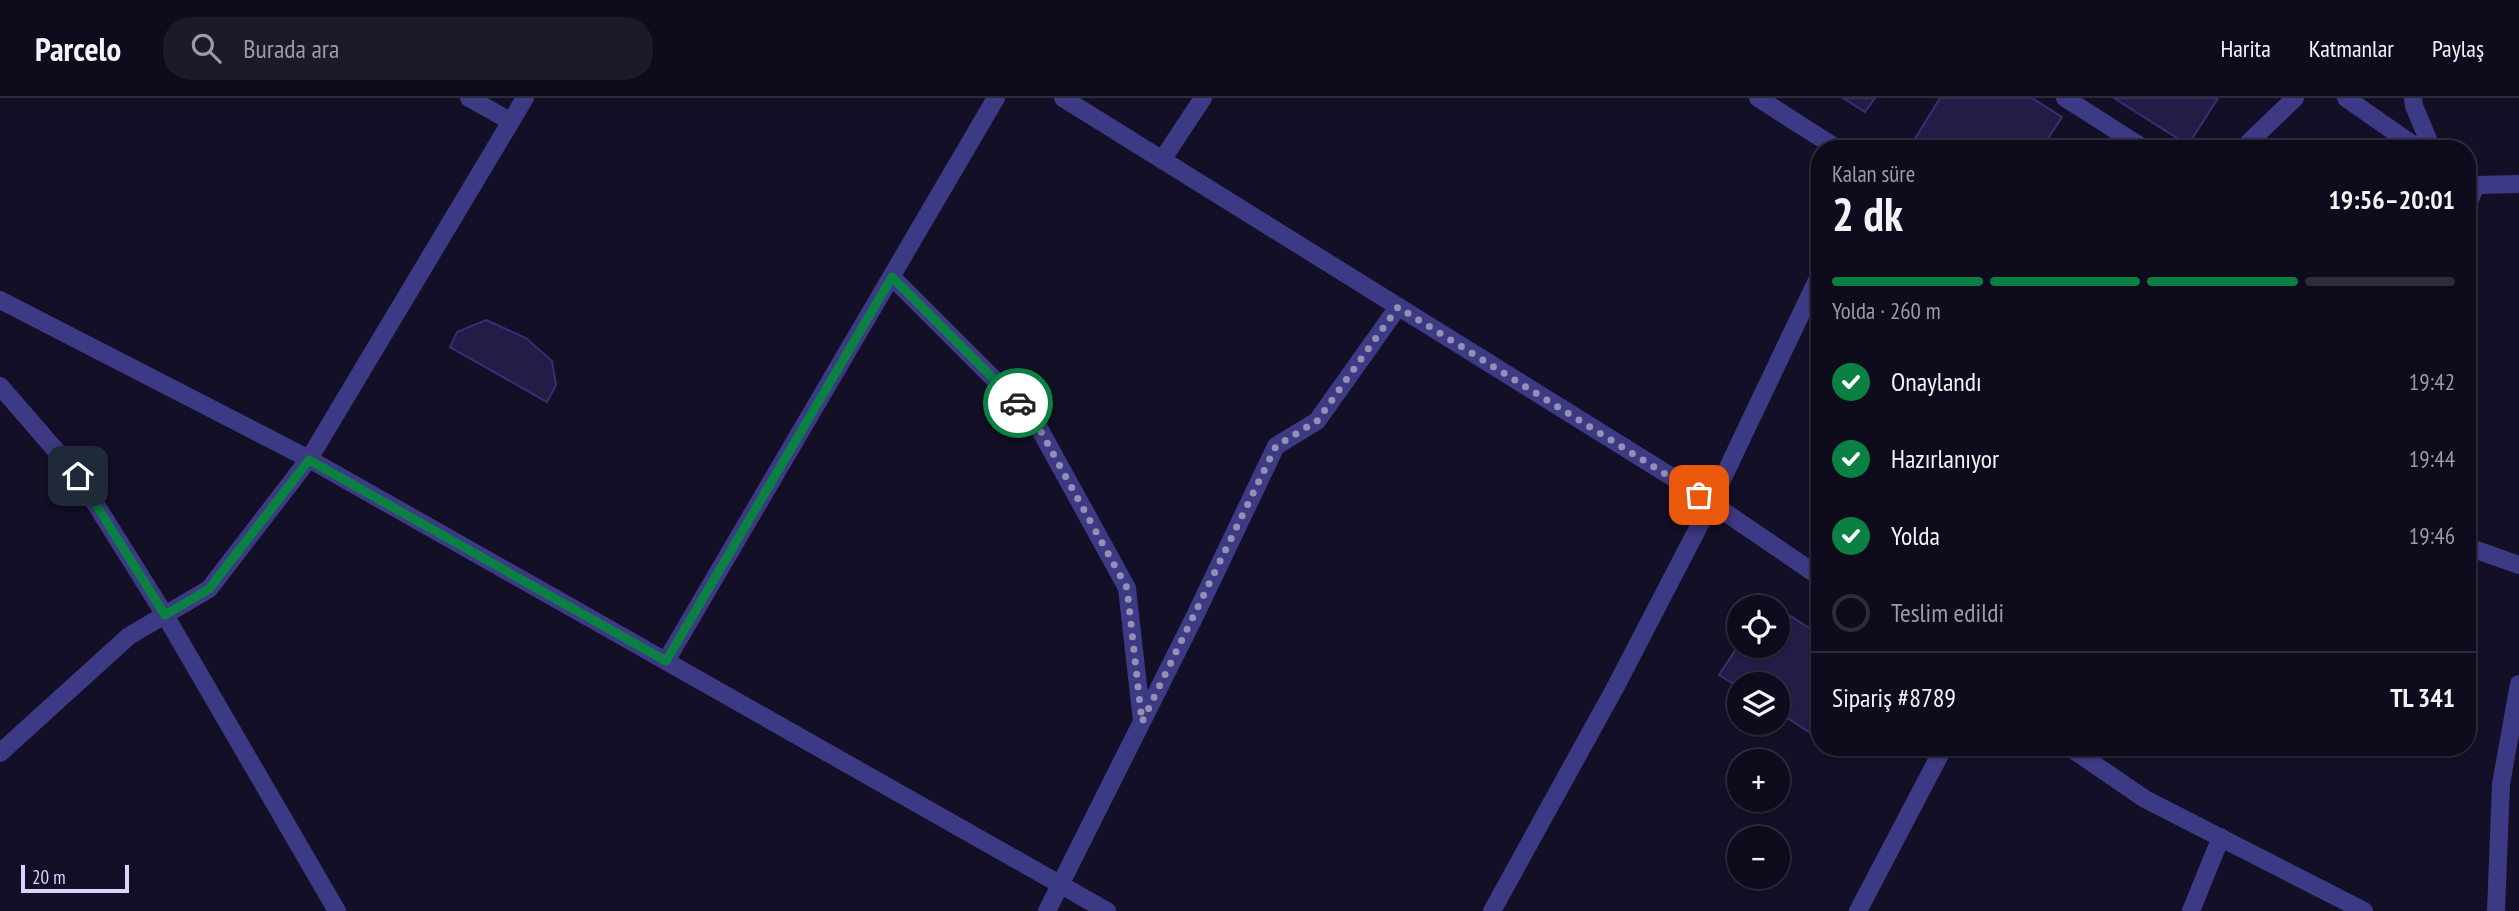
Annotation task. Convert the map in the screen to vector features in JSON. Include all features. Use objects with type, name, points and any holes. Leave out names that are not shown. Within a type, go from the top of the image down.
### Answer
[{"type":"street","points":[[469,98],[510,121]]},
{"type":"street","points":[[0,753],[129,636],[209,589],[309,460],[525,98]]},
{"type":"street","points":[[666,661],[996,98]]},
{"type":"street","points":[[1063,98],[1711,503],[1811,571]]},
{"type":"street","points":[[1162,160],[1203,98]]},
{"type":"street","points":[[1758,98],[1824,140]]},
{"type":"street","points":[[2065,98],[2131,140]]},
{"type":"street","points":[[2251,140],[2295,98]]},
{"type":"street","points":[[2346,98],[2406,140]]},
{"type":"street","points":[[2413,98],[2428,140]]},
{"type":"street","points":[[2476,183],[2519,184]]},
{"type":"street","points":[[892,277],[1034,419],[1127,588],[1142,722]]},
{"type":"street","points":[[1492,911],[1615,688],[1711,503],[1811,293]]},
{"type":"street","points":[[0,300],[309,460],[1107,911]]},
{"type":"street","points":[[1047,911],[1276,446],[1317,421],[1398,307]]},
{"type":"street","points":[[0,386],[78,476],[165,615],[337,911]]},
{"type":"street","points":[[2476,550],[2519,565]]},
{"type":"street","points":[[2496,911],[2501,785],[2519,684]]},
{"type":"street","points":[[1858,911],[1939,756]]},
{"type":"street","points":[[2082,756],[2145,799],[2364,911]]},
{"type":"street","points":[[2191,911],[2221,837]]},
{"type":"building","points":[[1843,98],[1875,98],[1865,112]]},
{"type":"building","points":[[1940,98],[2032,98],[2062,117],[2047,140],[1914,140]]},
{"type":"building","points":[[2114,98],[2218,98],[2191,140],[2180,140]]},
{"type":"building","points":[[486,320],[526,338],[552,361],[556,385],[547,402],[450,347],[457,332]]},
{"type":"building","points":[[1790,616],[1811,629],[1811,733],[1790,720],[1790,672],[1727,672],[1727,680],[1719,675],[1730,658],[1790,658]]},
{"type":"way so far","points":[[1018,403],[1034,419],[1127,588],[1142,722],[1276,446],[1317,421],[1398,307],[1699,495]]},
{"type":"route","points":[[78,476],[165,615],[209,589],[309,460],[666,661],[892,277],[1018,403]]}]
